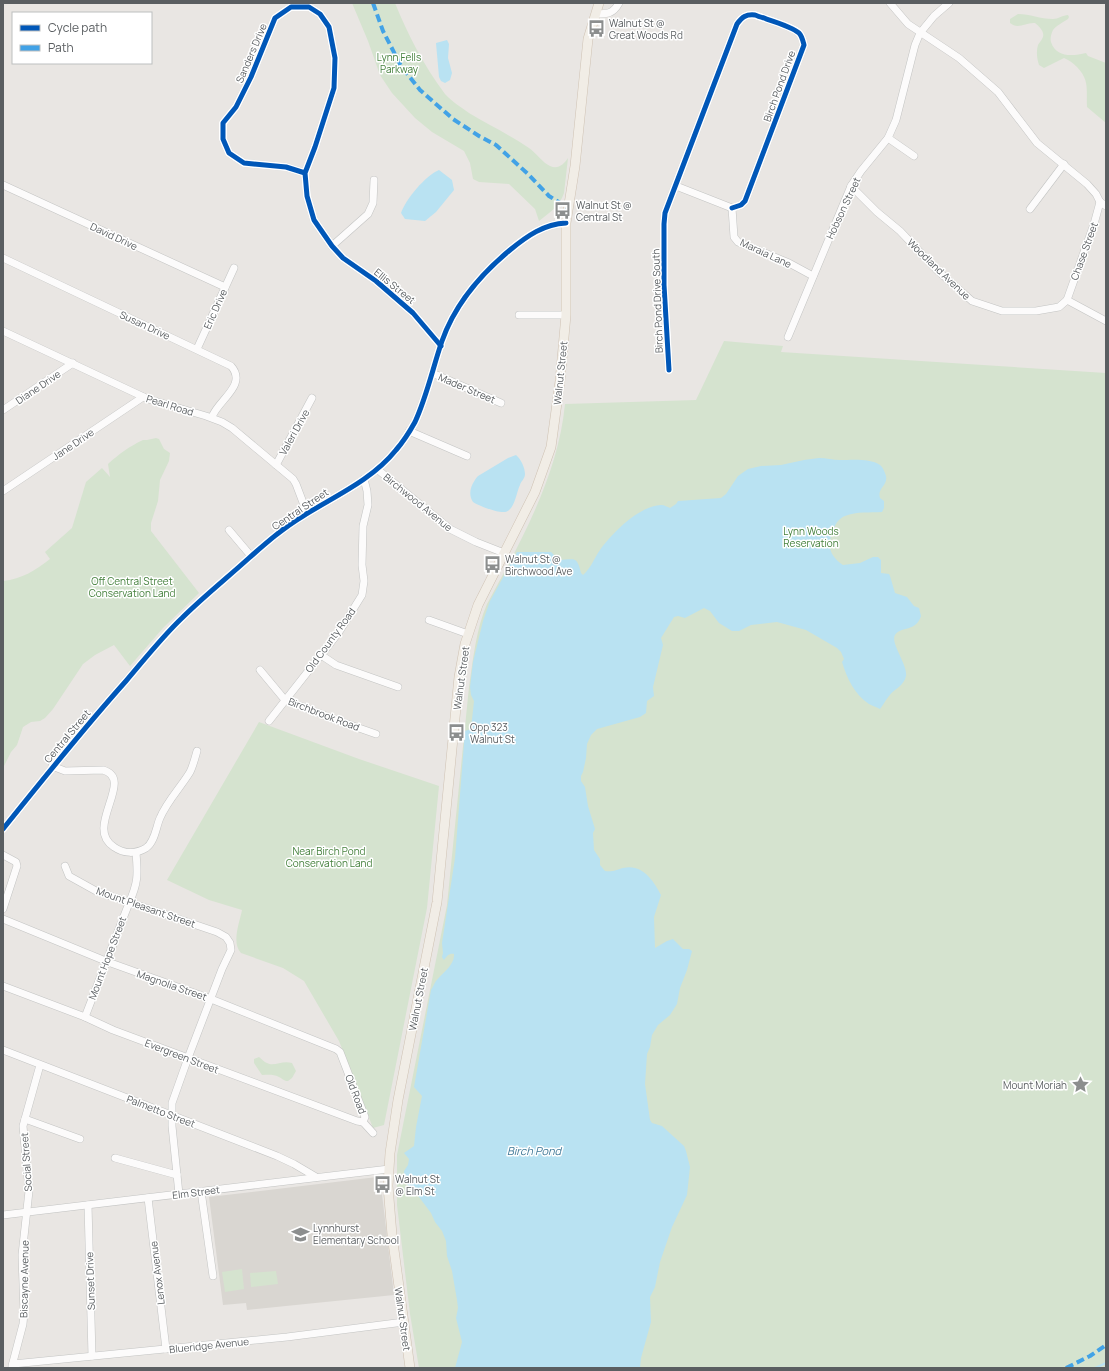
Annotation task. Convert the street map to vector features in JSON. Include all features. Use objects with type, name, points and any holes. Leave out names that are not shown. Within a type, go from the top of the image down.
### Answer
[{"type":"main road","name":"Walnut Street","points":[[409,1367],[390,1221],[388,1186],[391,1141],[437,902],[459,677],[468,634],[478,605],[536,492],[551,447],[560,381],[566,315],[566,223],[575,166],[588,39],[599,3]]},
{"type":"street","points":[[596,14],[608,14],[615,9],[619,3]]},
{"type":"street","points":[[890,3],[908,24],[959,58],[998,92],[1037,143],[1087,184],[1103,204]]},
{"type":"street","name":"Hobson Street","points":[[788,336],[851,186],[861,171],[888,138],[896,120],[915,45],[920,33],[934,16],[949,3]]},
{"type":"street","name":"Sanders Drive","points":[[305,173],[286,167],[244,163],[229,153],[223,139],[223,123],[236,107],[251,77],[275,18],[291,7],[309,7],[320,14],[329,27],[335,58],[334,88],[305,173],[307,196],[314,220],[332,246]]},
{"type":"street","name":"Birch Pond Drive","points":[[676,186],[737,24],[742,17],[749,14],[755,15],[792,29],[799,33],[804,45],[745,201],[741,205],[732,208]]},
{"type":"street","points":[[888,138],[914,156]]},
{"type":"street","points":[[1030,209],[1064,164]]},
{"type":"street","points":[[332,246],[368,214],[373,203],[374,180]]},
{"type":"street","name":"David Drive","points":[[3,185],[225,287]]},
{"type":"street","points":[[676,186],[732,208]]},
{"type":"street","name":"Birch Pond Drive South","points":[[670,370],[664,285],[664,224],[666,213],[676,186]]},
{"type":"street","name":"Woodland Avenue","points":[[851,186],[877,212],[900,231],[937,270],[972,301],[1002,311],[1036,311],[1059,307],[1067,300]]},
{"type":"street","name":"Chase Street","points":[[1067,300],[1094,224],[1103,204]]},
{"type":"street","name":"Maraia Lane","points":[[732,208],[734,237],[738,242],[813,276]]},
{"type":"street","name":"Central Street","points":[[3,829],[52,766],[175,625],[282,530],[307,513],[364,479],[384,463],[397,449],[414,423],[441,346],[457,309],[472,287],[495,262],[520,241],[538,230],[558,223],[566,223]]},
{"type":"street","name":"Ellis Street","points":[[332,246],[343,258],[376,281],[413,313],[441,346]]},
{"type":"street","name":"Susan Drive","points":[[3,258],[231,366],[236,373],[237,378],[235,384],[215,410],[212,417]]},
{"type":"street","name":"Eric Drive","points":[[197,350],[234,268]]},
{"type":"street","points":[[1067,300],[1106,321]]},
{"type":"street","points":[[519,315],[566,315]]},
{"type":"street","name":"Pearl Road","points":[[3,331],[143,397],[212,417],[232,428],[295,481],[307,513]]},
{"type":"street","name":"Diane Drive","points":[[3,410],[72,363]]},
{"type":"street","name":"Mader Street","points":[[432,373],[501,403]]},
{"type":"street","name":"Jane Drive","points":[[3,491],[143,397]]},
{"type":"street","name":"Valeri Drive","points":[[276,465],[312,398]]},
{"type":"street","points":[[409,431],[467,456]]},
{"type":"street","name":"Birchwood Avenue","points":[[377,469],[450,529],[476,542],[504,553]]},
{"type":"street","name":"Old County Road","points":[[269,720],[339,632],[362,595],[364,581],[362,565],[363,526],[368,505],[368,491],[364,479]]},
{"type":"street","points":[[229,530],[251,556]]},
{"type":"street","points":[[429,620],[468,634]]},
{"type":"street","points":[[321,655],[336,665],[398,687]]},
{"type":"street","name":"Birchbrook Road","points":[[260,670],[285,700],[376,734]]},
{"type":"street","points":[[136,853],[147,847],[155,834],[160,818],[191,770],[197,751]]},
{"type":"street","name":"Central Street","points":[[52,766],[65,771],[103,770],[109,772],[114,779],[115,786],[103,827],[105,838],[113,847],[123,852],[136,853]]},
{"type":"street","name":"Mount Hope Street","points":[[85,1017],[128,903],[135,890],[137,880],[136,853]]},
{"type":"street","points":[[3,855],[16,862],[17,866],[3,909]]},
{"type":"street","name":"Mount Pleasant Street","points":[[65,866],[70,876],[96,891],[128,903],[184,920],[217,932],[226,937],[230,943],[231,950],[211,999]]},
{"type":"street","name":"Magnolia Street","points":[[3,919],[107,962],[211,999],[331,1046],[340,1052]]},
{"type":"street","name":"Evergreen Street","points":[[3,986],[85,1017],[113,1030],[363,1122]]},
{"type":"street","points":[[180,1194],[171,1116],[172,1103],[211,999]]},
{"type":"street","name":"Palmetto Street","points":[[3,1050],[277,1156],[316,1177]]},
{"type":"street","name":"Old Road","points":[[340,1052],[365,1117],[363,1122],[373,1133]]},
{"type":"street","name":"Social Street","points":[[27,1212],[29,1191],[23,1132],[25,1118],[40,1065]]},
{"type":"street","points":[[25,1118],[80,1140]]},
{"type":"street","points":[[115,1158],[177,1175]]},
{"type":"street","name":"Elm Street","points":[[3,1215],[389,1169]]},
{"type":"street","points":[[201,1191],[213,1276]]},
{"type":"street","name":"Lenox Avenue","points":[[148,1198],[166,1349]]},
{"type":"street","name":"Sunset Drive","points":[[88,1205],[92,1356]]},
{"type":"street","name":"Biscayne Avenue","points":[[12,1366],[23,1324],[22,1255],[27,1212]]},
{"type":"street","name":"Blueridge Avenue","points":[[12,1366],[404,1322]]},
{"type":"shaded area","name":"Lynnhurst Elementary School","points":[[377,1177],[381,1186],[394,1295],[247,1310],[246,1303],[223,1305],[209,1197]]},
{"type":"green space","name":"Lynn Fells Parkway","points":[[352,3],[395,3],[405,27],[423,61],[437,83],[450,99],[469,113],[529,148],[550,166],[558,167],[568,158],[564,193],[560,202],[554,209],[539,221],[535,209],[509,184],[479,182],[473,179],[470,163],[464,151],[432,132],[415,118],[392,93],[380,75]]},
{"type":"green space","points":[[1018,14],[1053,19],[1068,15],[1068,19],[1053,30],[1051,42],[1057,51],[1066,55],[1086,53],[1088,56],[1106,63],[1106,123],[1087,107],[1086,81],[1074,64],[1064,58],[1044,68],[1039,65],[1037,50],[1043,37],[1043,32],[1035,23],[1016,26],[1010,23],[1010,19]]},
{"type":"green space","name":"Lynn Woods Reservation","points":[[724,341],[783,346],[781,352],[1106,373],[1106,1368],[419,1368],[410,1314],[397,1205],[397,1155],[447,905],[469,687],[475,645],[480,624],[487,604],[525,532],[546,482],[555,457],[565,404],[696,400]]},
{"type":"green space","name":"Off Central Street Conservation Land","points":[[156,438],[159,439],[164,449],[170,453],[169,461],[160,480],[158,501],[151,523],[151,531],[199,593],[163,628],[130,666],[114,645],[95,655],[83,664],[53,709],[45,718],[40,721],[31,722],[23,727],[17,745],[11,752],[3,768],[3,581],[28,573],[50,559],[45,552],[72,528],[86,482],[102,468],[110,477],[108,464],[112,460],[138,442]]},
{"type":"green space","name":"Near Birch Pond Conservation Land","points":[[259,722],[359,759],[439,786],[427,908],[384,1125],[373,1128],[339,1041],[304,981],[283,968],[241,953],[238,949],[236,938],[242,910],[209,900],[167,880]]},
{"type":"green space","points":[[259,1057],[270,1064],[285,1062],[292,1063],[296,1071],[292,1078],[288,1081],[275,1075],[262,1075],[254,1063],[254,1059]]},
{"type":"green space","points":[[242,1269],[244,1289],[225,1292],[222,1272]]},
{"type":"green space","points":[[276,1271],[278,1284],[251,1287],[250,1273]]},
{"type":"water","points":[[447,40],[449,44],[448,58],[452,73],[450,80],[445,83],[441,81],[439,77],[436,43]]},
{"type":"water","points":[[439,170],[452,180],[454,190],[436,212],[425,221],[405,219],[401,213],[407,202],[422,182]]},
{"type":"water","points":[[516,455],[520,459],[525,474],[511,508],[505,512],[498,511],[473,502],[470,492],[478,476],[508,458]]},
{"type":"water","name":"Birch Pond","points":[[819,458],[871,461],[881,466],[885,473],[886,479],[879,495],[884,501],[884,508],[882,512],[854,513],[841,518],[833,530],[830,539],[830,548],[835,558],[843,565],[860,563],[873,557],[878,557],[881,560],[881,573],[889,574],[895,593],[907,597],[914,606],[919,608],[921,616],[919,621],[912,627],[901,630],[895,635],[895,643],[906,671],[905,679],[899,687],[891,694],[880,709],[869,704],[855,691],[844,668],[842,662],[844,659],[841,652],[837,648],[806,630],[777,622],[751,625],[739,631],[732,631],[719,623],[710,611],[704,608],[685,618],[678,616],[674,617],[661,638],[663,645],[653,687],[654,696],[647,701],[646,713],[640,717],[597,729],[591,735],[587,744],[586,758],[581,781],[585,787],[588,806],[595,829],[593,833],[594,850],[600,859],[600,865],[605,871],[630,867],[636,868],[646,874],[655,884],[661,895],[654,917],[655,948],[673,939],[683,949],[689,949],[692,951],[680,988],[677,1004],[670,1015],[658,1025],[652,1035],[647,1054],[645,1084],[650,1120],[652,1123],[662,1126],[684,1146],[690,1167],[687,1195],[672,1227],[660,1262],[655,1287],[650,1297],[651,1322],[641,1358],[640,1368],[455,1368],[462,1342],[456,1318],[458,1308],[457,1300],[452,1271],[447,1256],[446,1241],[431,1213],[416,1193],[405,1182],[404,1171],[408,1165],[409,1159],[404,1153],[414,1146],[422,1096],[414,1087],[431,990],[454,958],[454,954],[451,954],[444,960],[442,957],[442,943],[455,858],[465,731],[471,729],[474,701],[471,695],[470,687],[473,662],[483,621],[490,601],[517,552],[551,552],[559,560],[572,559],[576,561],[583,575],[589,569],[600,550],[612,536],[635,515],[644,510],[661,505],[670,508],[678,501],[721,498],[726,494],[738,476],[748,469]]},
{"type":"waterway","points":[[1095,1368],[1106,1363]]},
{"type":"marked path","points":[[373,3],[383,31],[401,66],[420,90],[453,119],[496,145],[528,174],[549,196],[568,208]]},
{"type":"marked path","points":[[1066,1368],[1090,1356],[1106,1345]]},
{"type":"cycle path","points":[[305,173],[334,88],[335,58],[329,27],[320,14],[309,7],[291,7],[275,18],[251,77],[236,107],[223,123],[223,139],[229,153],[244,163],[286,167],[305,173],[307,196],[314,220],[332,246],[343,258],[376,281],[413,313],[441,346]]},
{"type":"cycle path","points":[[669,370],[664,285],[665,213],[737,24],[744,16],[755,15],[796,30],[801,36],[804,45],[745,201],[741,205],[732,208]]},
{"type":"cycle path","points":[[3,829],[94,717],[160,641],[190,610],[282,531],[303,516],[364,479],[386,461],[401,444],[415,422],[447,327],[470,291],[499,259],[523,240],[543,228],[566,223]]},
{"type":"place","name":"Walnut St @ Great Woods Rd","points":[[596,29]]},
{"type":"place","name":"Walnut St @ Central St","points":[[563,211]]},
{"type":"place","name":"Walnut St @ Birchwood Ave","points":[[492,565]]},
{"type":"place","name":"Opp 323 Walnut St","points":[[457,733]]},
{"type":"place","name":"Mount Moriah","points":[[1080,1085]]},
{"type":"place","name":"Walnut St @ Elm St","points":[[382,1185]]},
{"type":"place","name":"Lynnhurst Elementary School","points":[[300,1234]]}]
